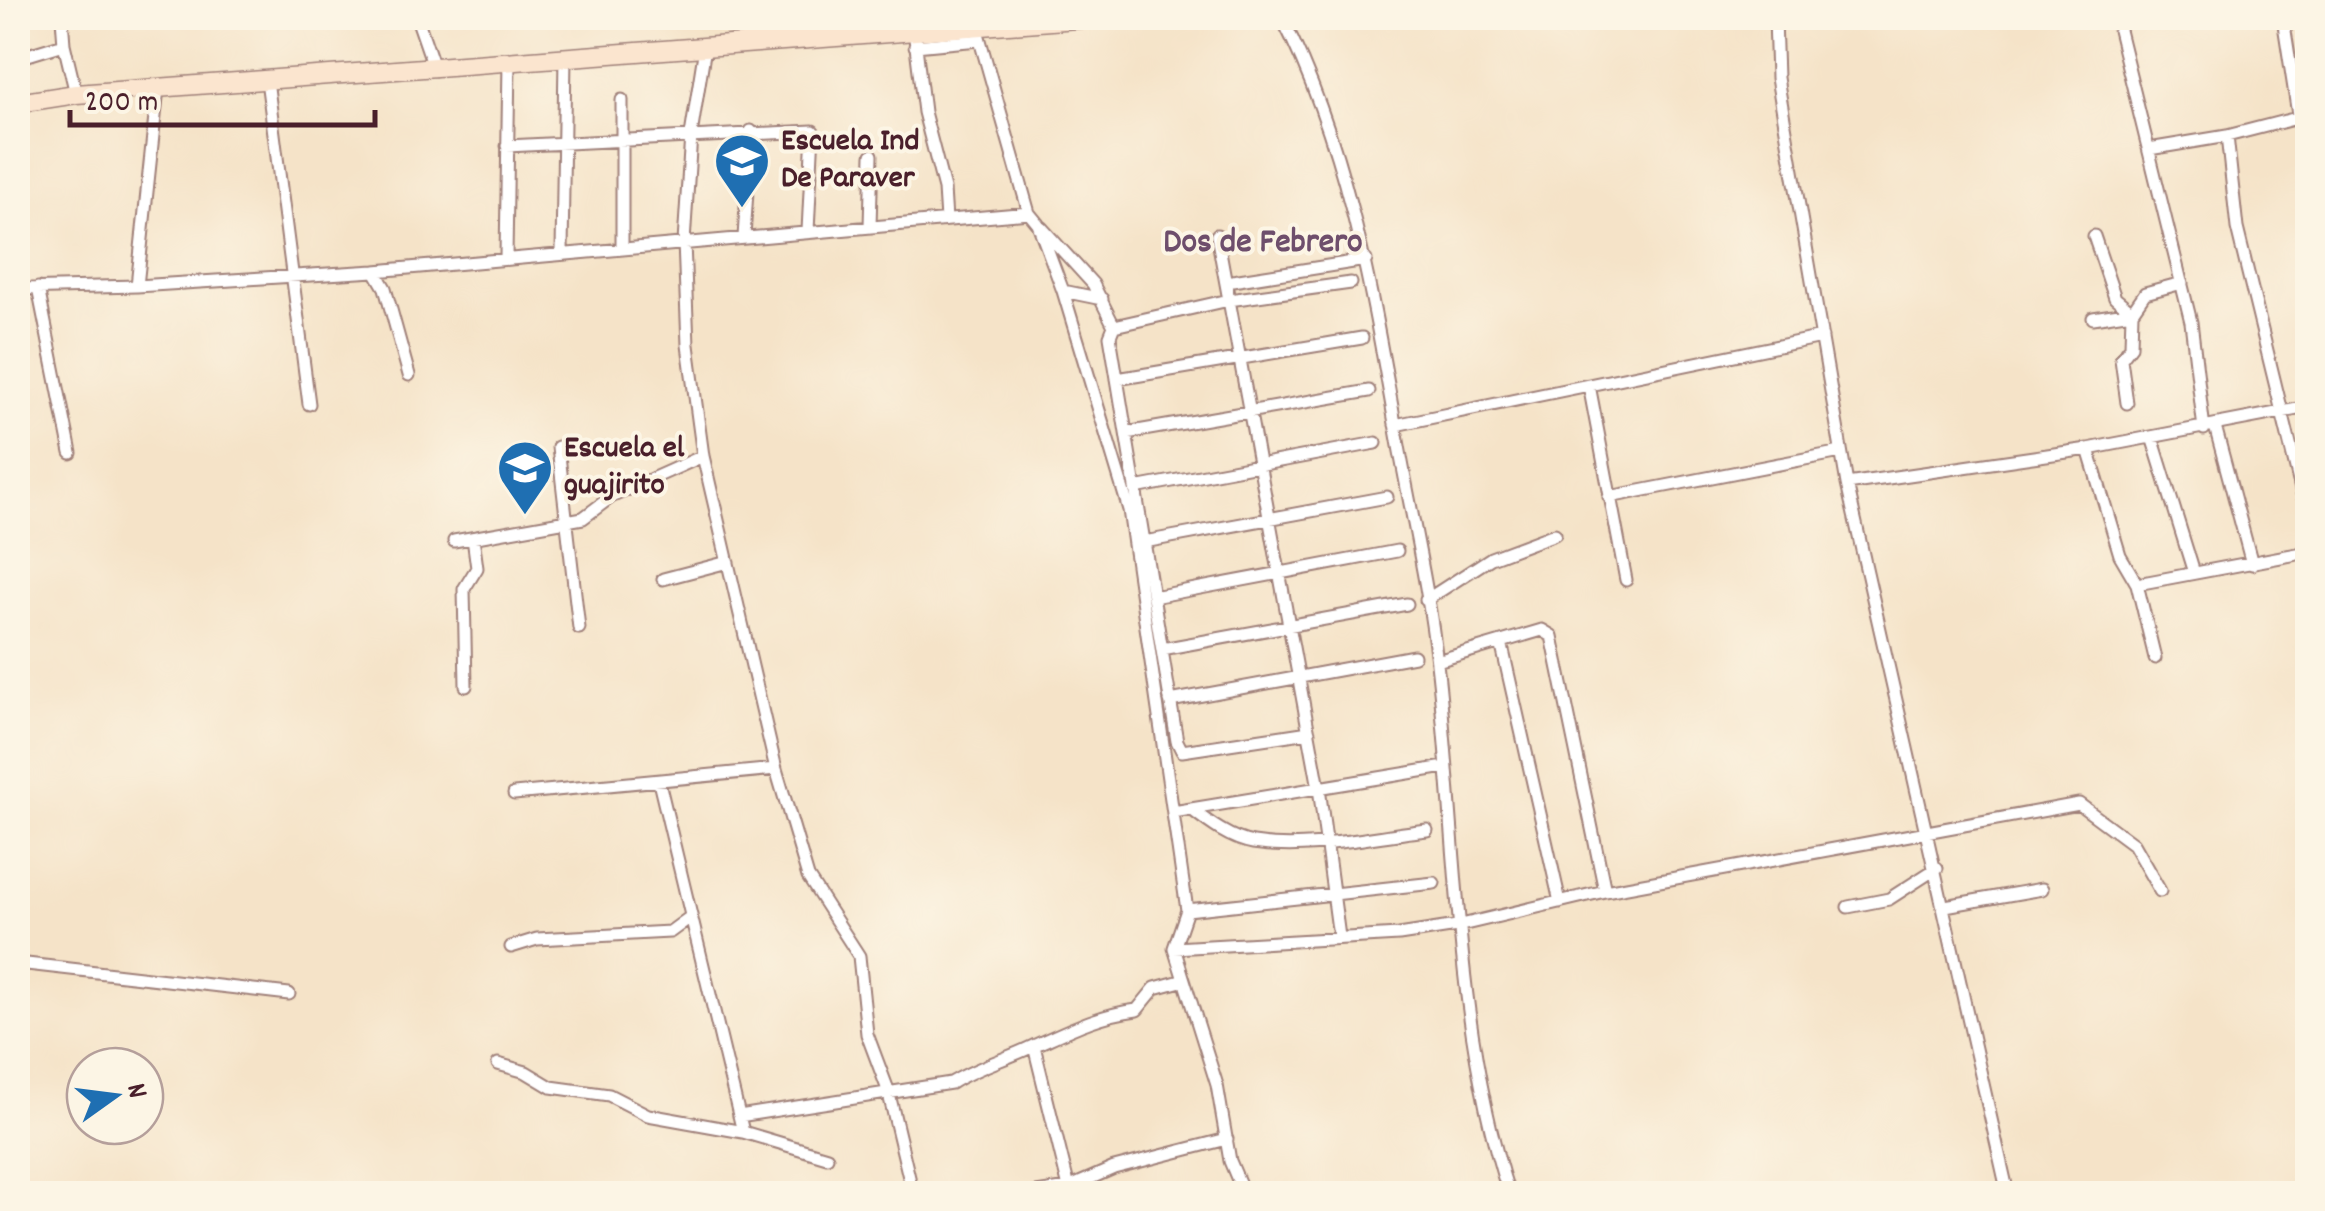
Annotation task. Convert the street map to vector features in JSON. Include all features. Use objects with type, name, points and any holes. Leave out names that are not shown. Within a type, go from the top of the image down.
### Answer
[{"type":"main road","points":[[18,102],[76,94],[436,70],[705,46],[857,26],[914,38],[978,33],[1029,20],[1090,18]]},
{"type":"street","points":[[62,18],[76,94]]},
{"type":"street","points":[[417,18],[436,70]]},
{"type":"street","points":[[1282,18],[1325,120],[1366,260],[1438,662],[1457,926],[1488,1130],[1509,1194]]},
{"type":"street","points":[[1774,18],[1777,78],[1847,484],[2008,1194]]},
{"type":"street","points":[[2116,18],[2192,322],[2210,428],[2252,564]]},
{"type":"street","points":[[2283,18],[2308,179]]},
{"type":"street","points":[[978,33],[1029,213],[1083,270],[1102,298],[1114,326],[1110,336],[1117,380],[1170,701],[1182,751],[1309,732]]},
{"type":"street","points":[[914,38],[924,112],[944,189],[946,220]]},
{"type":"street","points":[[18,58],[64,44]]},
{"type":"street","points":[[705,46],[691,135],[684,242],[688,345],[703,456],[776,769],[808,877],[859,956],[868,1034],[888,1090],[912,1194]]},
{"type":"street","points":[[562,252],[565,57]]},
{"type":"street","points":[[506,257],[508,61]]},
{"type":"street","points":[[268,80],[309,404]]},
{"type":"street","points":[[137,286],[158,88]]},
{"type":"street","points":[[622,100],[622,247]]},
{"type":"street","points":[[2149,149],[2227,136],[2301,116]]},
{"type":"street","points":[[744,237],[751,131]]},
{"type":"street","points":[[507,146],[751,131],[813,131],[808,231]]},
{"type":"street","points":[[2227,136],[2237,228],[2308,518]]},
{"type":"street","points":[[870,226],[872,155]]},
{"type":"street","points":[[18,289],[375,271],[1029,213]]},
{"type":"street","points":[[1038,224],[1129,510],[1186,910],[1174,948],[1181,981],[1217,1085],[1230,1160],[1244,1194]]},
{"type":"street","points":[[1217,235],[1319,788],[1339,937]]},
{"type":"street","points":[[2094,236],[2115,298],[2132,312]]},
{"type":"street","points":[[1226,282],[1366,260]]},
{"type":"street","points":[[375,271],[385,288],[409,375]]},
{"type":"street","points":[[1114,326],[1230,300],[1351,283]]},
{"type":"street","points":[[2127,404],[2121,359],[2131,346],[2132,312],[2145,292],[2182,284]]},
{"type":"street","points":[[38,288],[71,453]]},
{"type":"street","points":[[1062,291],[1102,298]]},
{"type":"street","points":[[2093,318],[2132,312]]},
{"type":"street","points":[[1395,425],[1822,337]]},
{"type":"street","points":[[1117,380],[1362,338]]},
{"type":"street","points":[[1589,385],[1626,580]]},
{"type":"street","points":[[1126,433],[1369,391]]},
{"type":"street","points":[[1847,484],[2088,450],[2308,407]]},
{"type":"street","points":[[2152,437],[2194,574]]},
{"type":"street","points":[[1135,488],[1376,443]]},
{"type":"street","points":[[558,447],[563,521],[579,628]]},
{"type":"street","points":[[2088,450],[2120,555],[2137,584],[2155,658]]},
{"type":"street","points":[[1609,497],[1841,452]]},
{"type":"street","points":[[454,541],[583,518],[610,496],[703,456]]},
{"type":"street","points":[[1144,542],[1387,497]]},
{"type":"street","points":[[1426,600],[1491,558],[1555,534]]},
{"type":"street","points":[[466,686],[464,589],[477,568],[473,538]]},
{"type":"street","points":[[1153,597],[1396,551]]},
{"type":"street","points":[[2137,584],[2308,552]]},
{"type":"street","points":[[662,578],[728,562]]},
{"type":"street","points":[[1162,649],[1407,604]]},
{"type":"street","points":[[1438,662],[1542,630],[1552,636],[1605,891]]},
{"type":"street","points":[[1500,642],[1560,902]]},
{"type":"street","points":[[1170,701],[1414,656]]},
{"type":"street","points":[[1173,812],[1445,767]]},
{"type":"street","points":[[514,794],[776,769]]},
{"type":"street","points":[[659,782],[744,1132]]},
{"type":"street","points":[[1174,948],[1399,935],[1457,926],[1605,891],[2079,804],[2132,844],[2160,891]]},
{"type":"street","points":[[1191,810],[1215,827],[1252,842],[1326,842],[1427,830]]},
{"type":"street","points":[[1848,907],[1878,904],[1937,868]]},
{"type":"street","points":[[1186,910],[1434,883]]},
{"type":"street","points":[[1945,906],[2042,890]]},
{"type":"street","points":[[510,947],[537,939],[670,932],[690,918]]},
{"type":"street","points":[[18,963],[289,994]]},
{"type":"street","points":[[740,1116],[951,1083],[976,1068],[1109,1014],[1137,1010],[1155,988],[1181,981]]},
{"type":"street","points":[[1034,1046],[1070,1191]]},
{"type":"street","points":[[498,1064],[526,1072],[551,1087],[609,1095],[648,1116],[744,1132],[827,1157]]},
{"type":"street","points":[[1030,1194],[1070,1191],[1114,1168],[1228,1139]]},
{"type":"place","name":"Escuela Ind De Paraver","points":[[742,210]]},
{"type":"place","name":"Escuela el guajirito","points":[[525,517]]},
{"type":"district","name":"Dos de Febrero","points":[[1263,244]]}]
